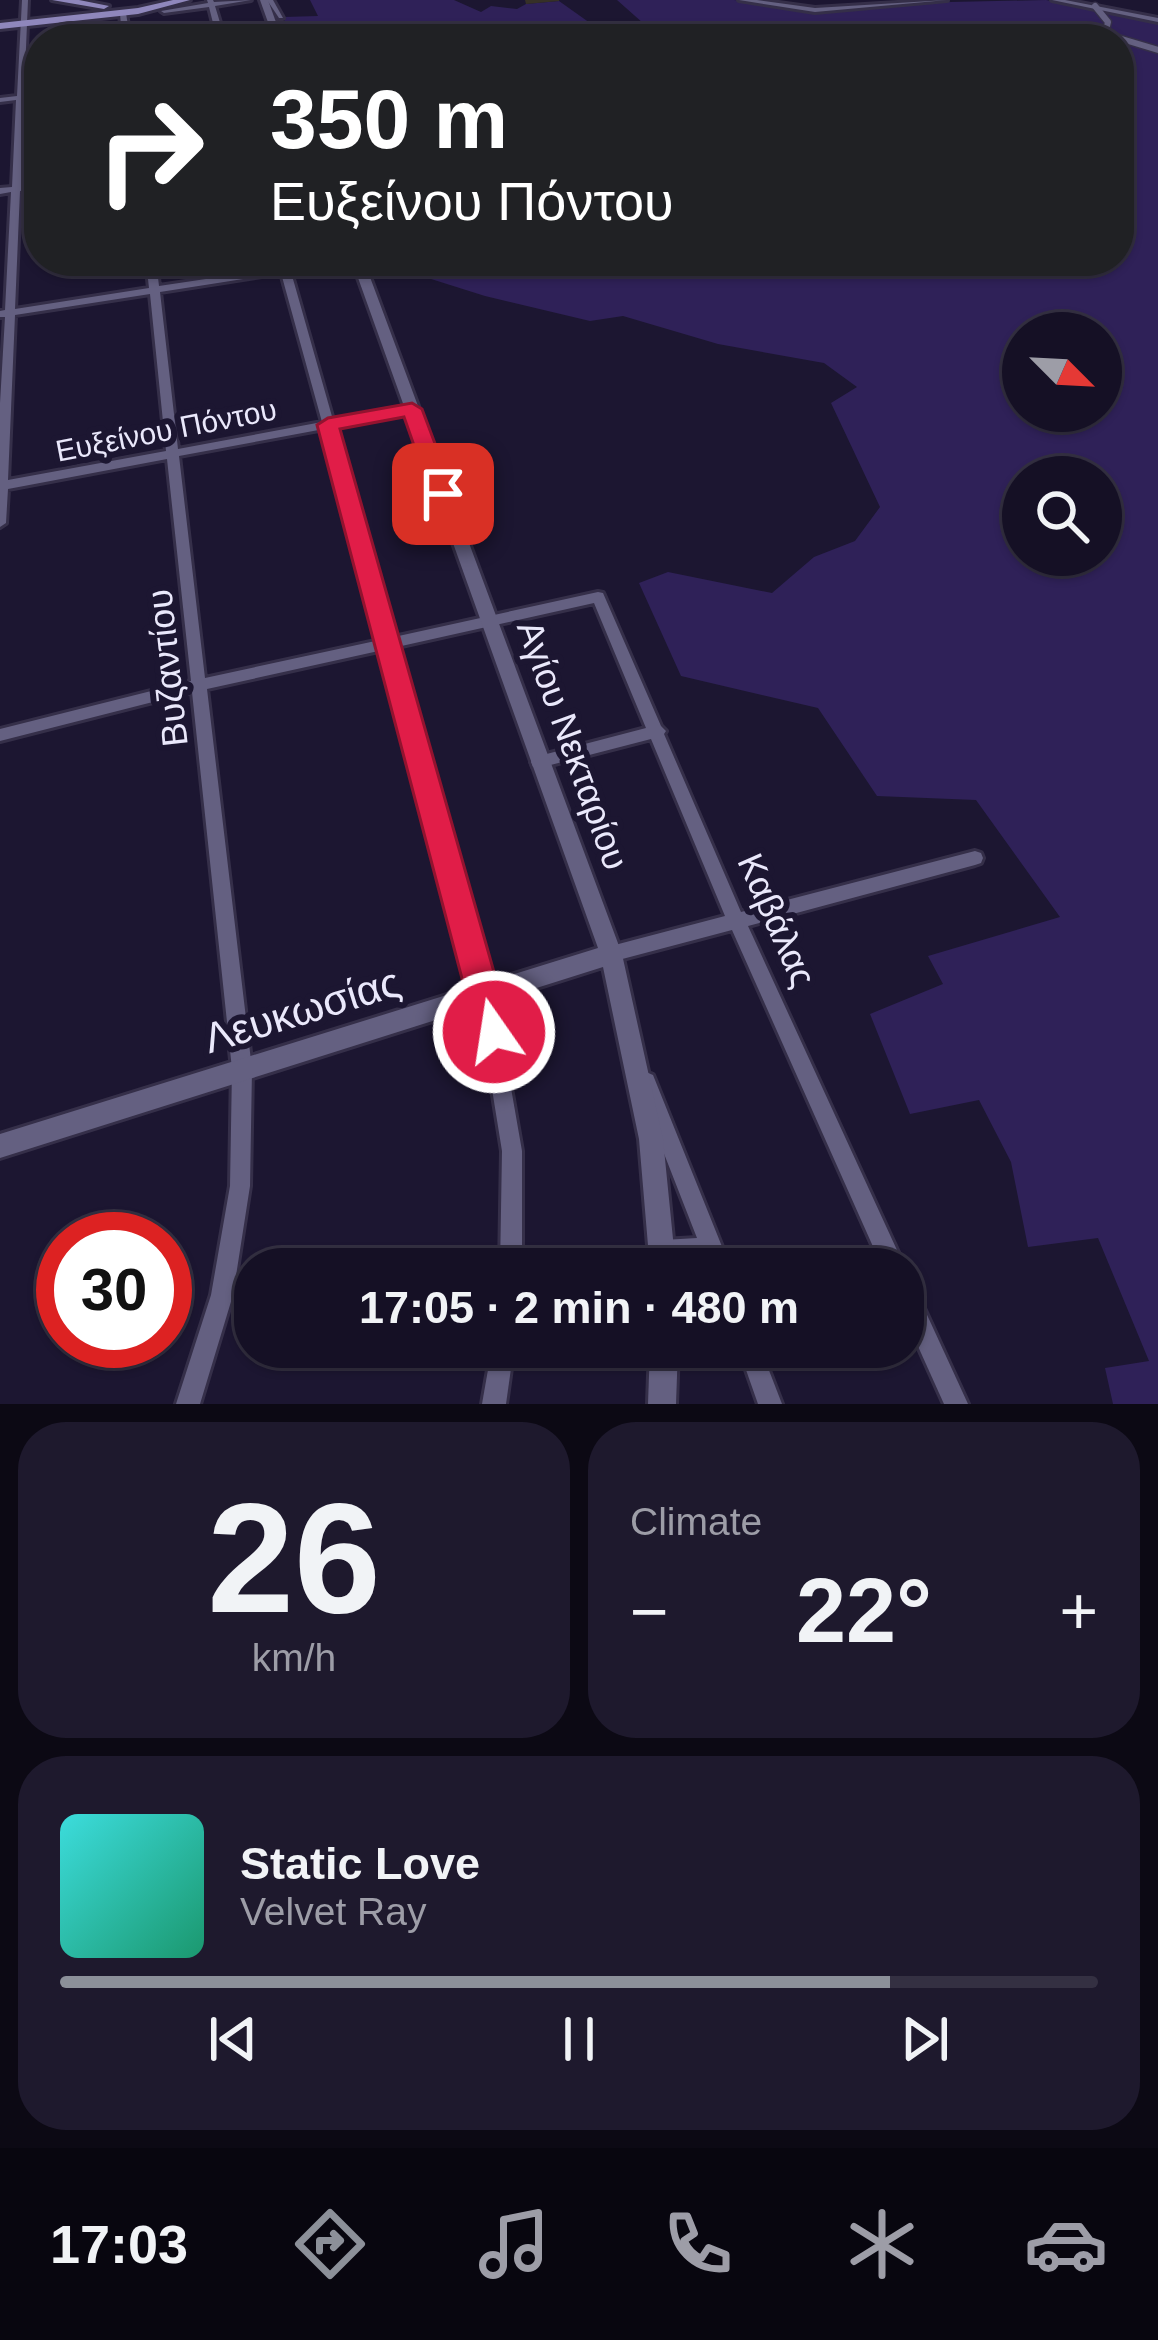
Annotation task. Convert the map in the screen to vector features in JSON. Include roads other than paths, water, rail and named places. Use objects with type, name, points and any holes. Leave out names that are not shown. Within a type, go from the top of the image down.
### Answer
[{"type":"main road","points":[[57,0],[152,6]]},
{"type":"main road","points":[[96,2],[123,13],[175,0]]},
{"type":"main road","points":[[0,26],[123,13],[185,0]]},
{"type":"street","points":[[0,523],[5,313],[25,0]]},
{"type":"street","points":[[164,11],[248,0]]},
{"type":"street","points":[[267,0],[281,17]]},
{"type":"street","points":[[742,0],[831,10],[944,0]]},
{"type":"street","points":[[1055,0],[1158,20]]},
{"type":"street","points":[[1095,6],[1111,24]]},
{"type":"street","points":[[123,13],[124,24]]},
{"type":"street","points":[[0,100],[24,97]]},
{"type":"street","points":[[0,191],[24,188]]},
{"type":"street","name":"Βυζαντίου","points":[[153,276],[242,1069],[240,1186],[222,1295],[188,1404]]},
{"type":"street","points":[[5,313],[227,276]]},
{"type":"street","points":[[287,276],[486,996],[512,1151],[511,1248]]},
{"type":"street","name":"Αγίου Νεκταρίου","points":[[363,276],[611,954],[639,1069],[661,1248]]},
{"type":"street","name":"Ευξείνου Πόντου","points":[[1,486],[412,409]]},
{"type":"street","name":"Καβάλας","points":[[490,620],[598,597],[736,920],[884,1248]]},
{"type":"street","points":[[0,735],[490,620]]},
{"type":"street","points":[[539,762],[658,731]]},
{"type":"street","name":"Λευκωσίας","points":[[0,1146],[611,954],[975,858]]},
{"type":"street","points":[[639,1069],[662,1115],[712,1248]]},
{"type":"street","points":[[924,1334],[956,1404]]},
{"type":"street","points":[[494,1404],[500,1368]]},
{"type":"street","points":[[662,1404],[663,1368]]},
{"type":"street","points":[[757,1368],[770,1404]]}]
